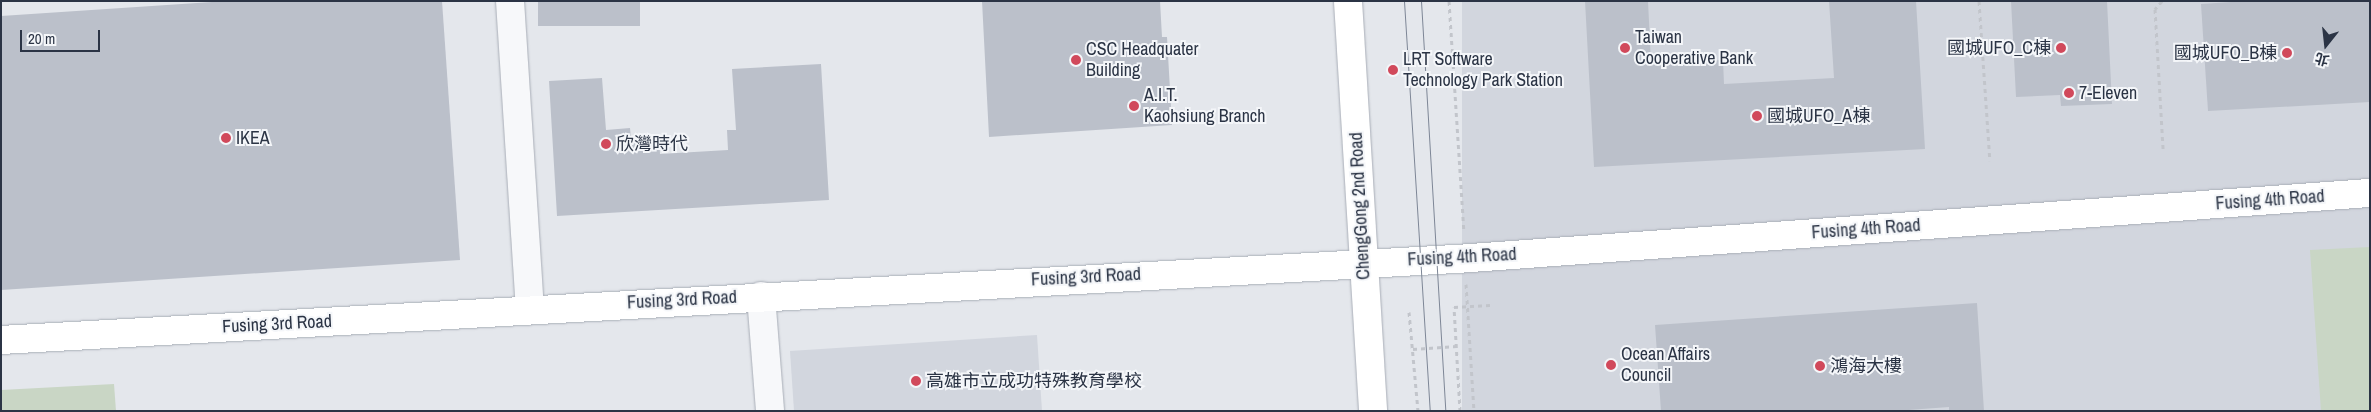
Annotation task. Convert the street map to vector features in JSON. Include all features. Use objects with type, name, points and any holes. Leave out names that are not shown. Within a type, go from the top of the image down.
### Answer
[{"type":"street","points":[[510,1],[530,309]]},
{"type":"street","name":"ChengGong 2nd Road","points":[[1348,1],[1362,262],[1373,411]]},
{"type":"street","name":"Fusing 4th Road","points":[[1362,262],[1478,258],[2370,193]]},
{"type":"street","name":"Fusing 3rd Road","points":[[1,340],[1362,262]]},
{"type":"street","points":[[761,296],[770,411]]},
{"type":"path","points":[[1449,1],[1463,194]]},
{"type":"path","points":[[1978,1],[1990,161]]},
{"type":"path","points":[[2162,1],[2155,10],[2163,149]]},
{"type":"path","points":[[1460,411],[1454,307],[1490,305]]},
{"type":"path","points":[[1468,306],[1474,411]]},
{"type":"path","points":[[1409,312],[1418,411]]},
{"type":"path","points":[[1413,349],[1457,346]]},
{"type":"shaded area","points":[[1462,1],[2370,1],[2370,411],[1462,411]]},
{"type":"shaded area","name":"高雄市立成功特殊教育學校","points":[[1037,335],[1042,411],[794,411],[790,351]]},
{"type":"green space","points":[[2370,247],[2370,411],[2321,411],[2310,250]]},
{"type":"green space","points":[[114,384],[116,411],[1,411],[1,390]]},
{"type":"building","name":"IKEA","points":[[227,1],[442,1],[460,260],[1,290],[1,16]]},
{"type":"building","points":[[538,1],[640,1],[640,26],[538,26]]},
{"type":"building","name":"CSC Headquater Building","points":[[982,1],[1160,1],[1162,37],[1167,37],[1172,125],[989,137]]},
{"type":"building","name":"國城UFO_A棟","points":[[1585,1],[1648,1],[1651,63],[1723,60],[1724,84],[1834,78],[1829,1],[1916,1],[1925,149],[1594,167]]},
{"type":"building","name":"國城UFO_C棟","points":[[2011,1],[2107,1],[2112,104],[2061,106],[2060,95],[2016,97]]},
{"type":"building","name":"國城UFO_B棟","points":[[2246,1],[2370,1],[2370,102],[2208,111],[2201,4]]},
{"type":"building","name":"欣灣時代","points":[[821,64],[829,200],[557,216],[549,81],[602,78],[606,130],[630,128],[631,138],[659,136],[660,154],[728,150],[727,130],[736,130],[732,69]]},
{"type":"building","name":"鴻海大樓","points":[[1977,303],[1984,411],[1949,411],[1949,407],[1895,411],[1661,411],[1655,325]]},
{"type":"tram line","points":[[1404,1],[1430,411]]},
{"type":"tram line","points":[[1421,1],[1445,411]]},
{"type":"place","name":"Taiwan Cooperative Bank","points":[[1625,48]]},
{"type":"place","name":"國城UFO_C棟","points":[[2061,48]]},
{"type":"place","name":"國城UFO_B棟","points":[[2287,53]]},
{"type":"place","name":"CSC Headquater Building","points":[[1076,60]]},
{"type":"place","name":"LRT Software Technology Park Station","points":[[1393,70]]},
{"type":"place","name":"7-Eleven","points":[[2069,93]]},
{"type":"place","name":"A.I.T. Kaohsiung Branch","points":[[1134,106]]},
{"type":"place","name":"國城UFO_A棟","points":[[1757,116]]},
{"type":"place","name":"IKEA","points":[[226,138]]},
{"type":"place","name":"欣灣時代","points":[[606,144]]},
{"type":"place","name":"Ocean Affairs Council","points":[[1611,365]]},
{"type":"place","name":"鴻海大樓","points":[[1820,366]]},
{"type":"place","name":"高雄市立成功特殊教育學校","points":[[916,381]]}]
